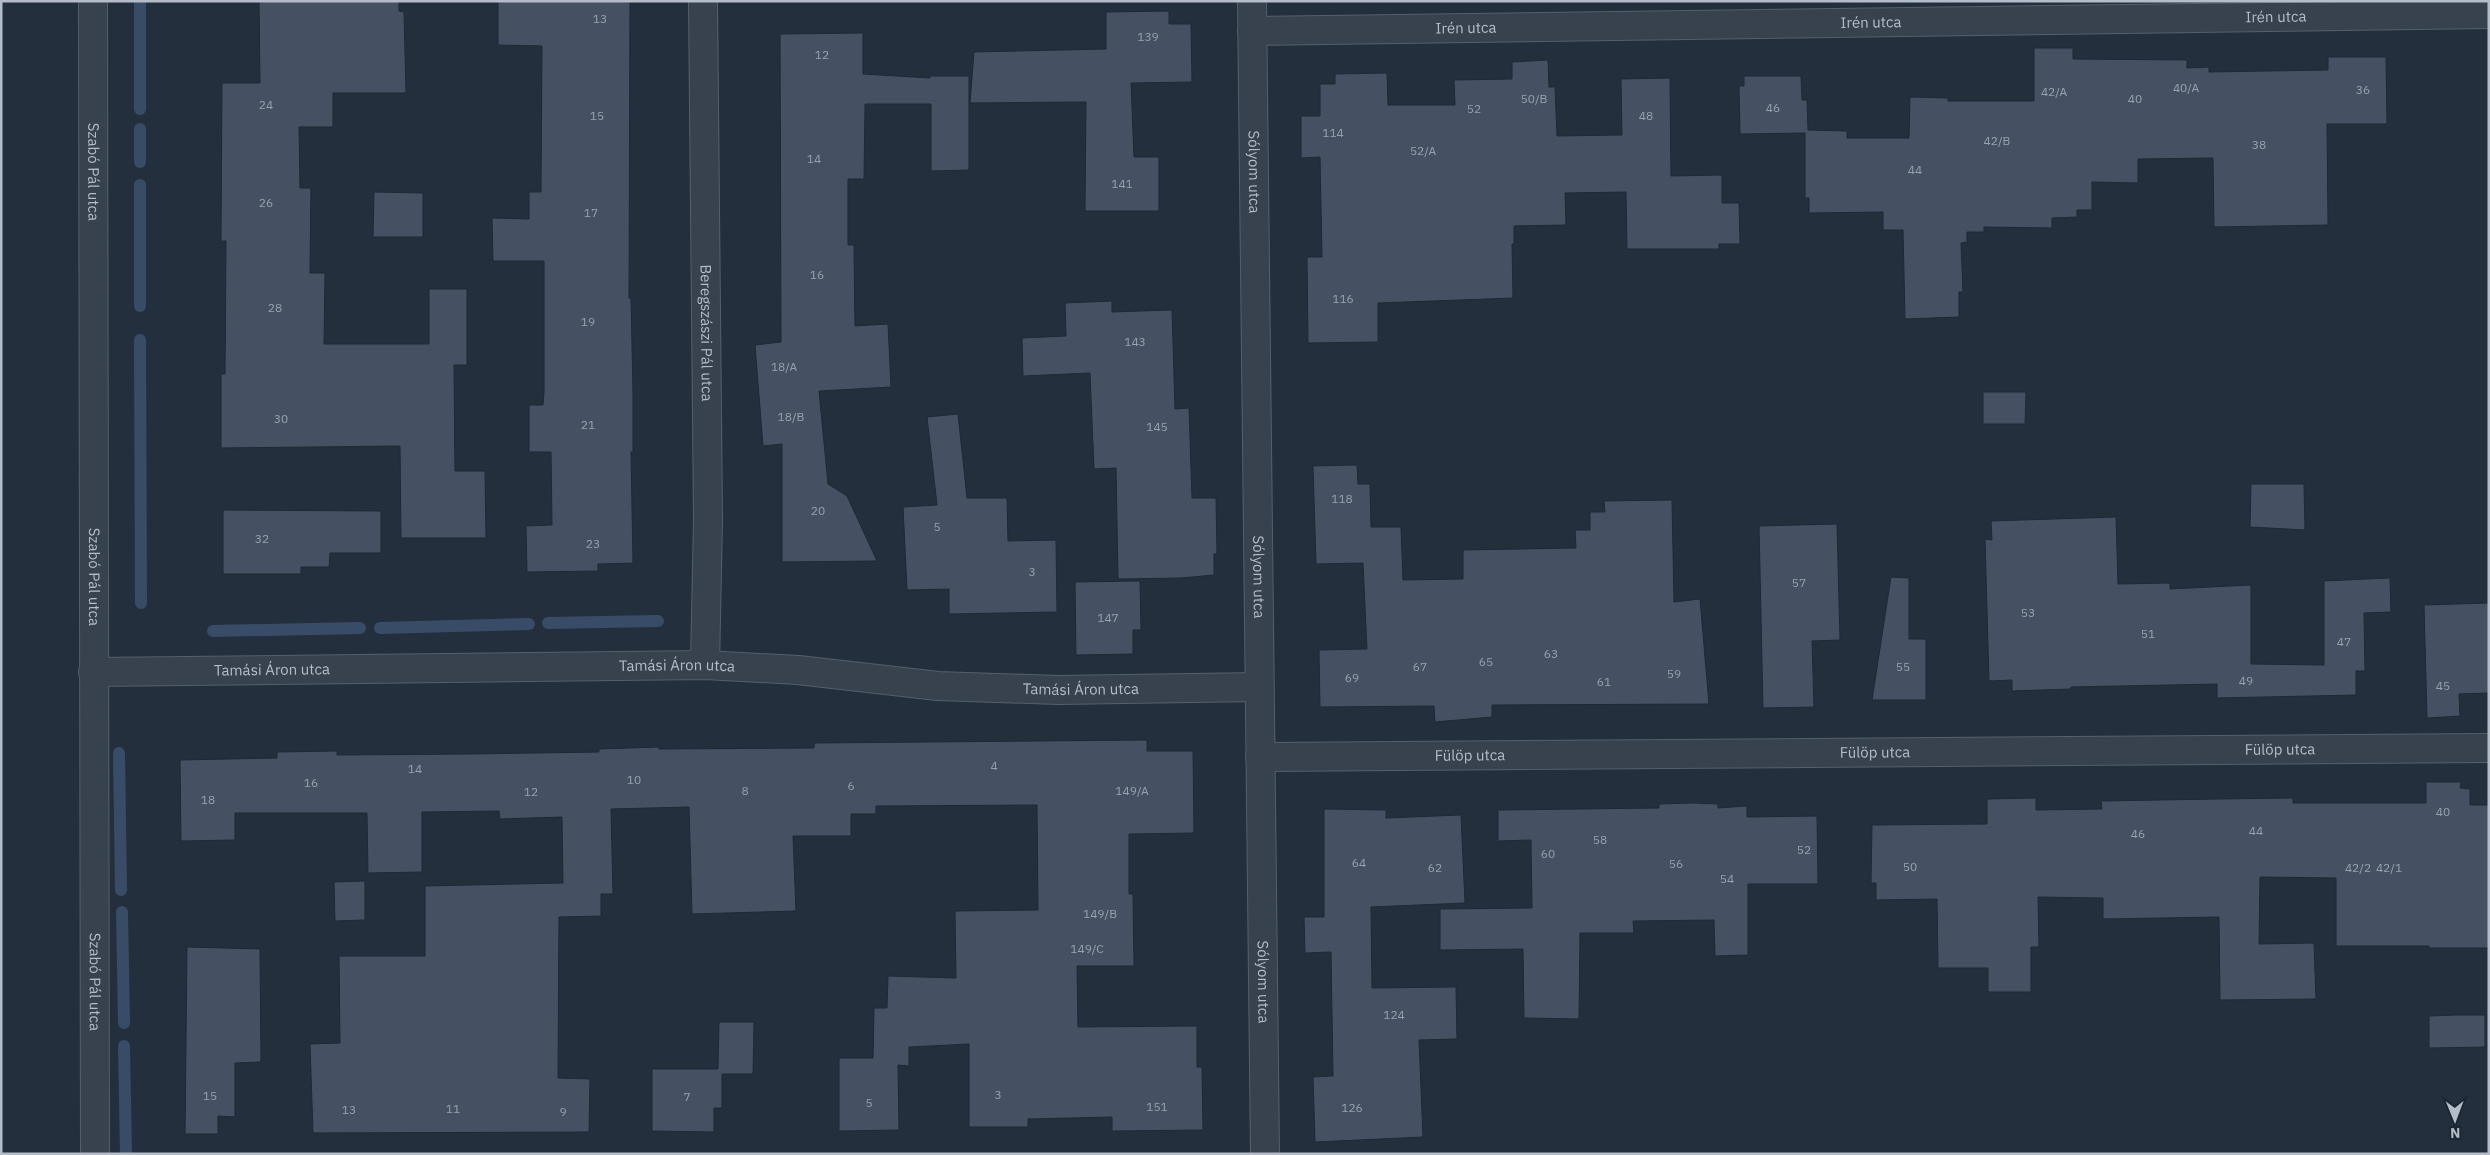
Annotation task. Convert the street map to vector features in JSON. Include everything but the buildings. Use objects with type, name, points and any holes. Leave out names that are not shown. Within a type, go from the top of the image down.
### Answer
[{"type":"street","name":"Szabó Pál utca","points":[[93,1],[95,1154]]},
{"type":"street","name":"Beregszászi Pál utca","points":[[702,1],[708,520],[705,664]]},
{"type":"street","name":"Sólyom utca","points":[[1252,1],[1265,1154]]},
{"type":"street","name":"Irén utca","points":[[1252,31],[2489,14]]},
{"type":"street","name":"Tamási Áron utca","points":[[93,672],[705,664],[798,670],[904,684],[966,688],[1058,690],[1259,688]]},
{"type":"street","name":"Fülöp utca","points":[[1260,757],[2489,748]]},
{"type":"waterway","points":[[140,1],[140,109]]},
{"type":"waterway","points":[[140,129],[140,162]]},
{"type":"waterway","points":[[140,185],[140,306]]},
{"type":"waterway","points":[[140,340],[141,603]]},
{"type":"waterway","points":[[548,623],[658,621]]},
{"type":"waterway","points":[[380,628],[529,624]]},
{"type":"waterway","points":[[213,631],[360,628]]},
{"type":"waterway","points":[[119,753],[121,890]]},
{"type":"waterway","points":[[122,912],[124,1023]]},
{"type":"waterway","points":[[124,1046],[126,1154]]}]
